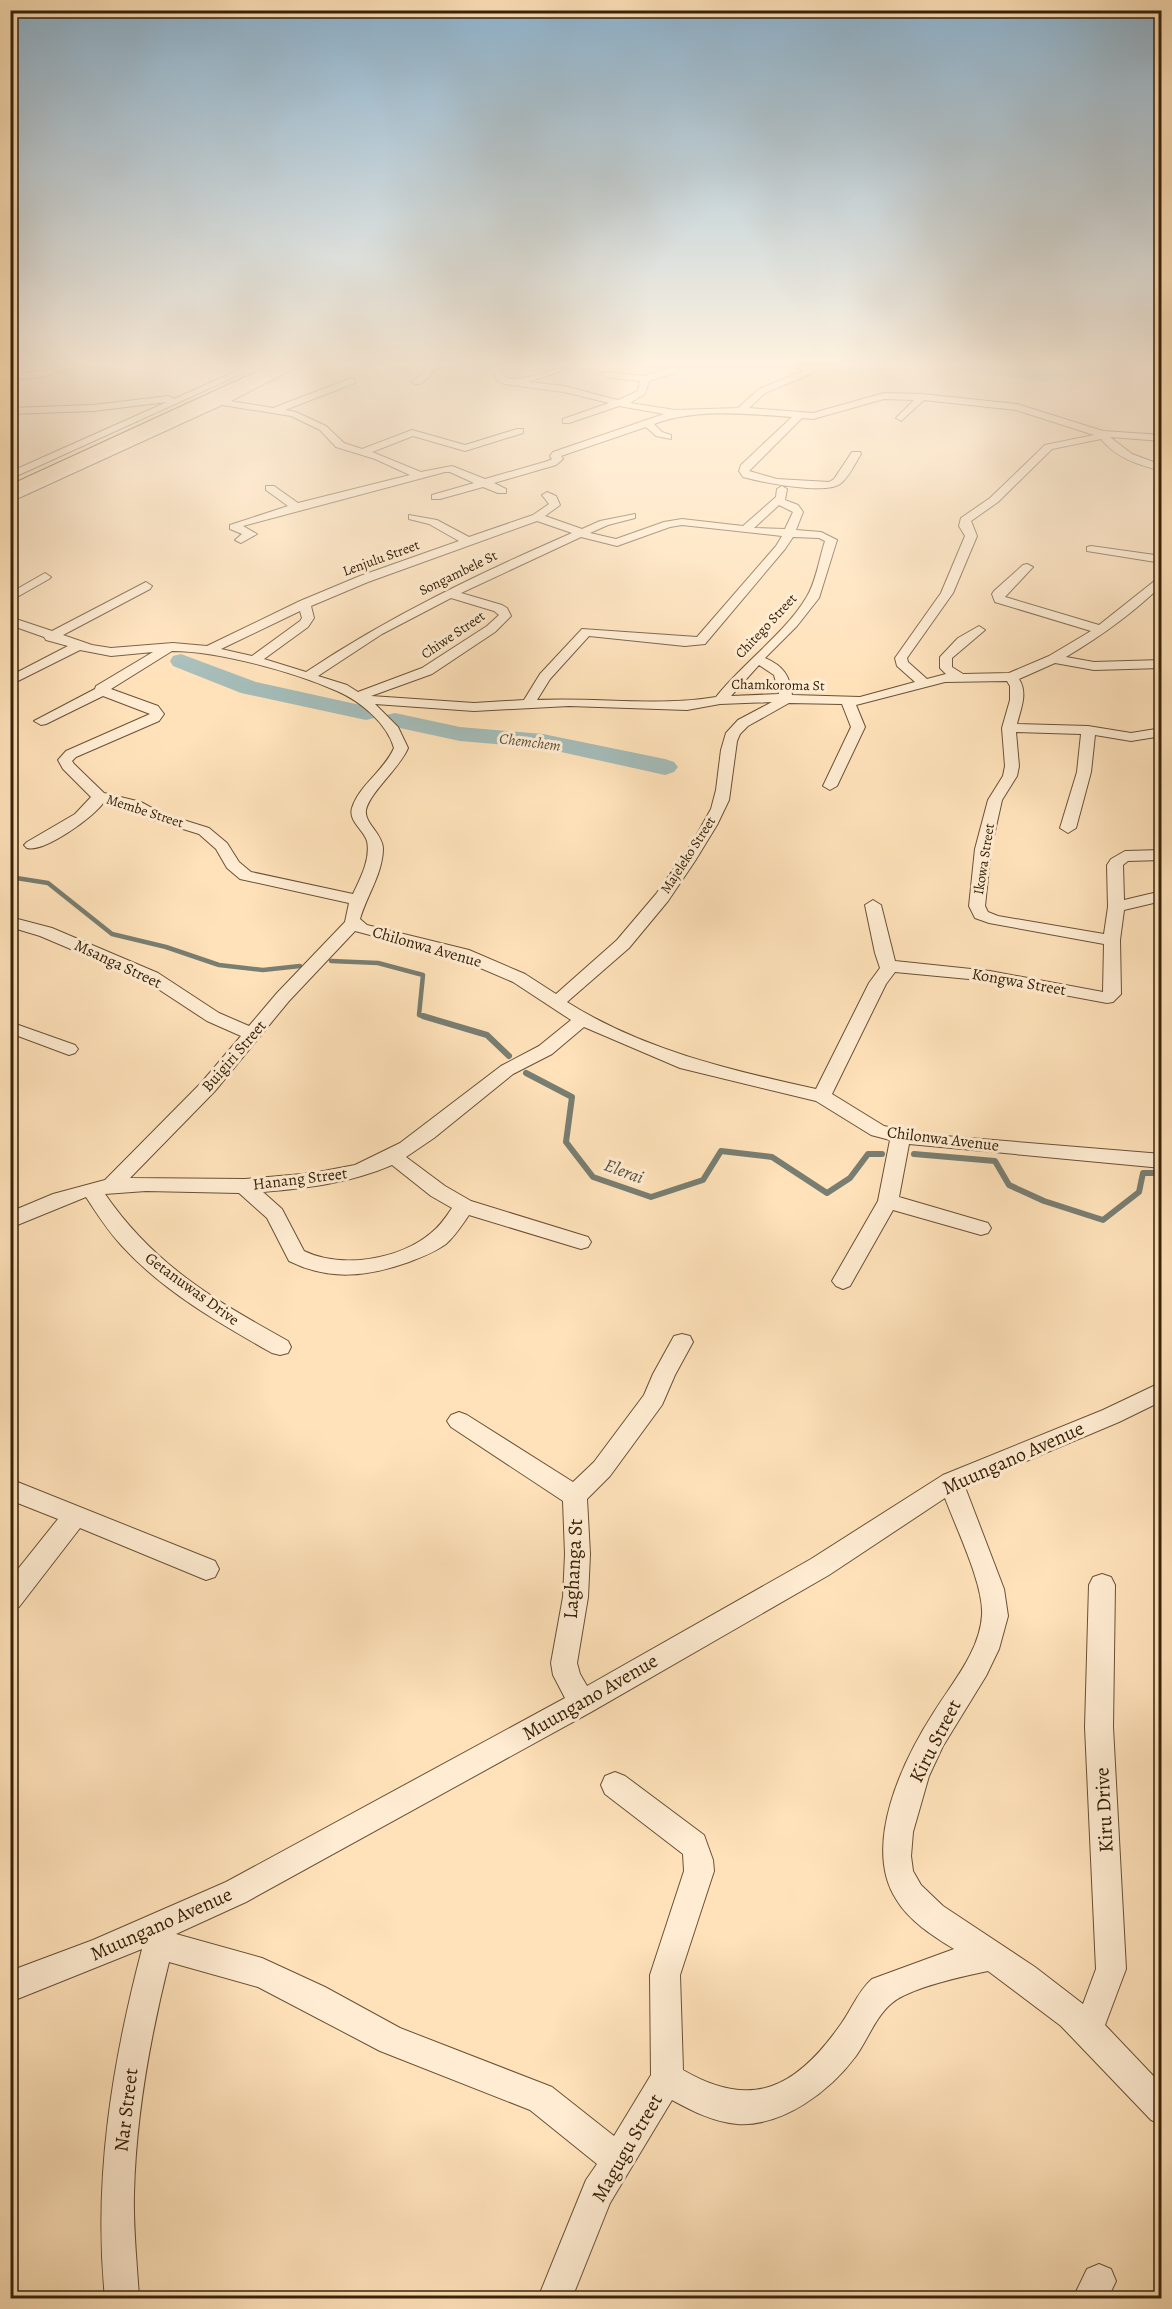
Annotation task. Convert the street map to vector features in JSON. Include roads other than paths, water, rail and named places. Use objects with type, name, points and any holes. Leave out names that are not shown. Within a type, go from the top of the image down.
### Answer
[{"type":"highway","points":[[10,482],[30,473]]},
{"type":"highway","points":[[10,492],[52,473]]},
{"type":"street","points":[[10,499],[67,473]]},
{"type":"street","points":[[413,473],[418,475]]},
{"type":"street","points":[[241,540],[251,534],[234,527],[236,525],[430,473]]},
{"type":"street","points":[[459,473],[502,491]]},
{"type":"street","points":[[436,497],[520,473]]},
{"type":"street","points":[[745,473],[777,482],[831,485],[838,482],[844,473]]},
{"type":"street","points":[[924,683],[902,663],[901,658],[947,593],[971,536],[965,526],[965,520],[994,500],[1021,473]]},
{"type":"street","points":[[745,530],[778,501],[783,492],[777,482]]},
{"type":"street","points":[[270,488],[296,507]]},
{"type":"street","points":[[537,517],[555,505],[552,498],[547,495]]},
{"type":"street","points":[[528,704],[545,677],[586,632],[685,642],[701,641],[754,581],[789,534],[798,512],[794,507],[778,501]]},
{"type":"street","name":"Songambele St","points":[[307,677],[351,648],[449,593],[581,533],[632,516]]},
{"type":"street","name":"Chitego Street","points":[[537,517],[616,543],[677,522],[824,536],[832,542],[813,598],[793,623],[720,700]]},
{"type":"street","name":"Lenjulu Street","points":[[207,651],[304,604],[364,579],[537,517]]},
{"type":"street","points":[[412,518],[439,525],[469,542]]},
{"type":"street","points":[[1091,549],[1161,560]]},
{"type":"street","points":[[1027,567],[998,594],[999,599],[1101,630]]},
{"type":"street","points":[[10,598],[45,577]]},
{"type":"street","name":"Chamkoroma St","points":[[359,698],[452,706],[628,702],[687,706],[720,700],[786,698],[848,702],[873,698],[924,683],[959,677],[1011,677],[1054,659],[1101,630],[1134,605],[1161,578]]},
{"type":"street","points":[[50,637],[146,586]]},
{"type":"street","name":"Chiwe Street","points":[[359,698],[427,671],[490,629],[504,616],[503,611],[498,608],[449,593]]},
{"type":"street","points":[[254,662],[304,624],[308,615],[304,604]]},
{"type":"street","name":"Chilonwa Avenue","points":[[10,621],[76,646],[116,652],[170,647],[207,651],[254,662],[342,688],[359,698],[378,714],[395,733],[401,748],[387,774],[365,799],[358,812],[359,818],[372,832],[375,843],[375,858],[352,920],[353,923],[366,930],[463,954],[519,978],[582,1019],[631,1042],[686,1064],[822,1096],[878,1131],[900,1137],[1161,1161]]},
{"type":"street","points":[[959,677],[946,668],[946,657],[962,640],[979,630]]},
{"type":"street","points":[[10,681],[76,646]]},
{"type":"street","points":[[41,721],[102,691],[101,688],[108,683],[170,647]]},
{"type":"street","points":[[757,659],[778,669],[785,683],[786,698]]},
{"type":"street","points":[[1054,659],[1094,666],[1161,664]]},
{"type":"street","name":"Ikowa Street","points":[[1011,677],[1017,686],[1017,700],[1009,728],[1012,766],[1010,776],[995,800],[983,849],[977,906],[981,915],[995,920],[1112,940]]},
{"type":"street","name":"Membe Street","points":[[102,691],[124,701],[149,707],[157,714],[148,723],[78,751],[65,760],[68,766],[99,796],[136,805],[161,818],[204,831],[222,846],[237,869],[250,878],[358,900]]},
{"type":"street","name":"Majeleko Street","points":[[557,1002],[622,945],[656,905],[700,840],[722,798],[733,732],[786,698]]},
{"type":"street","points":[[830,786],[858,727],[848,702]]},
{"type":"street","points":[[1009,728],[1088,730],[1131,736],[1161,732]]},
{"type":"street","points":[[1068,828],[1084,772],[1088,749],[1088,730]]},
{"type":"street","points":[[32,845],[90,810],[98,801],[99,796]]},
{"type":"street","name":"Kongwa Street","points":[[889,968],[906,965],[959,972],[1107,998],[1112,994],[1112,940],[1116,907],[1114,872],[1119,859],[1133,855],[1161,855]]},
{"type":"street","points":[[1116,907],[1161,896]]},
{"type":"street","points":[[822,1096],[878,983],[889,968],[873,905]]},
{"type":"street","name":"Msanga Street","points":[[10,922],[46,932],[152,977],[213,1017],[253,1034]]},
{"type":"street","name":"Buigiri Street","points":[[102,1188],[208,1087],[283,998],[353,923]]},
{"type":"street","name":"Hanang Street","points":[[10,1221],[71,1196],[102,1188],[244,1186],[337,1176],[370,1168],[394,1157],[450,1118],[504,1072],[531,1059],[582,1019]]},
{"type":"street","points":[[10,1027],[69,1049]]},
{"type":"street","points":[[843,1281],[888,1201],[900,1137]]},
{"type":"street","points":[[394,1157],[438,1191],[464,1206],[581,1242]]},
{"type":"street","points":[[244,1186],[275,1214],[296,1256],[335,1268],[371,1267],[423,1248],[443,1234],[464,1206]]},
{"type":"street","name":"Getanuwas Drive","points":[[102,1188],[130,1242],[153,1264],[235,1322],[280,1347]]},
{"type":"street","points":[[888,1201],[981,1228]]},
{"type":"street","points":[[575,1496],[602,1469],[654,1399],[664,1374],[682,1342]]},
{"type":"street","name":"Muungano Avenue","points":[[10,1987],[98,1953],[161,1934],[582,1703],[820,1567],[951,1482],[1111,1416],[1161,1391]]},
{"type":"street","name":"Laghanga St","points":[[459,1421],[575,1496],[578,1540],[577,1578],[574,1615],[563,1657],[566,1674],[582,1703]]},
{"type":"street","name":"Kiru Street","points":[[951,1482],[974,1549],[988,1581],[995,1605],[995,1618],[992,1633],[979,1659],[925,1752],[916,1773],[898,1836],[897,1858],[902,1880],[918,1902],[945,1926],[1046,1994],[1086,2028],[1161,2109]]},
{"type":"street","points":[[10,1489],[206,1569]]},
{"type":"street","points":[[10,1599],[76,1515]]},
{"type":"street","name":"Kiru Drive","points":[[1086,2028],[1102,1998],[1111,1969],[1099,1727],[1102,1585]]},
{"type":"street","name":"Magugu Street","points":[[555,2298],[598,2192],[667,2079],[665,1975],[698,1880],[699,1860],[694,1845],[615,1785]]},
{"type":"street","points":[[161,1934],[262,1973],[391,2040],[541,2098],[617,2159]]},
{"type":"street","name":"Nar Street","points":[[122,2298],[117,2195],[122,2140],[130,2069],[161,1934]]},
{"type":"street","points":[[667,2079],[697,2097],[737,2108],[757,2107],[783,2098],[803,2087],[826,2066],[852,2036],[882,1990],[921,1973],[991,1955]]},
{"type":"waterway","points":[[181,661],[249,688],[366,713]]},
{"type":"waterway","name":"Chemchem","points":[[395,720],[460,734],[543,741],[665,767]]},
{"type":"waterway","points":[[10,877],[48,883],[112,934],[166,947],[219,965],[263,970],[300,966]]},
{"type":"waterway","points":[[331,961],[378,963],[423,975],[419,1015],[429,1018]]},
{"type":"waterway","points":[[423,1016],[487,1035],[509,1056]]},
{"type":"waterway","name":"Elerai","points":[[526,1073],[572,1097],[566,1142],[593,1177],[651,1197],[703,1180],[721,1151],[772,1157],[827,1193],[850,1178],[868,1154],[882,1154]]},
{"type":"waterway","points":[[914,1154],[995,1161],[1009,1185],[1044,1201],[1103,1220],[1139,1192],[1143,1173],[1162,1173]]}]
